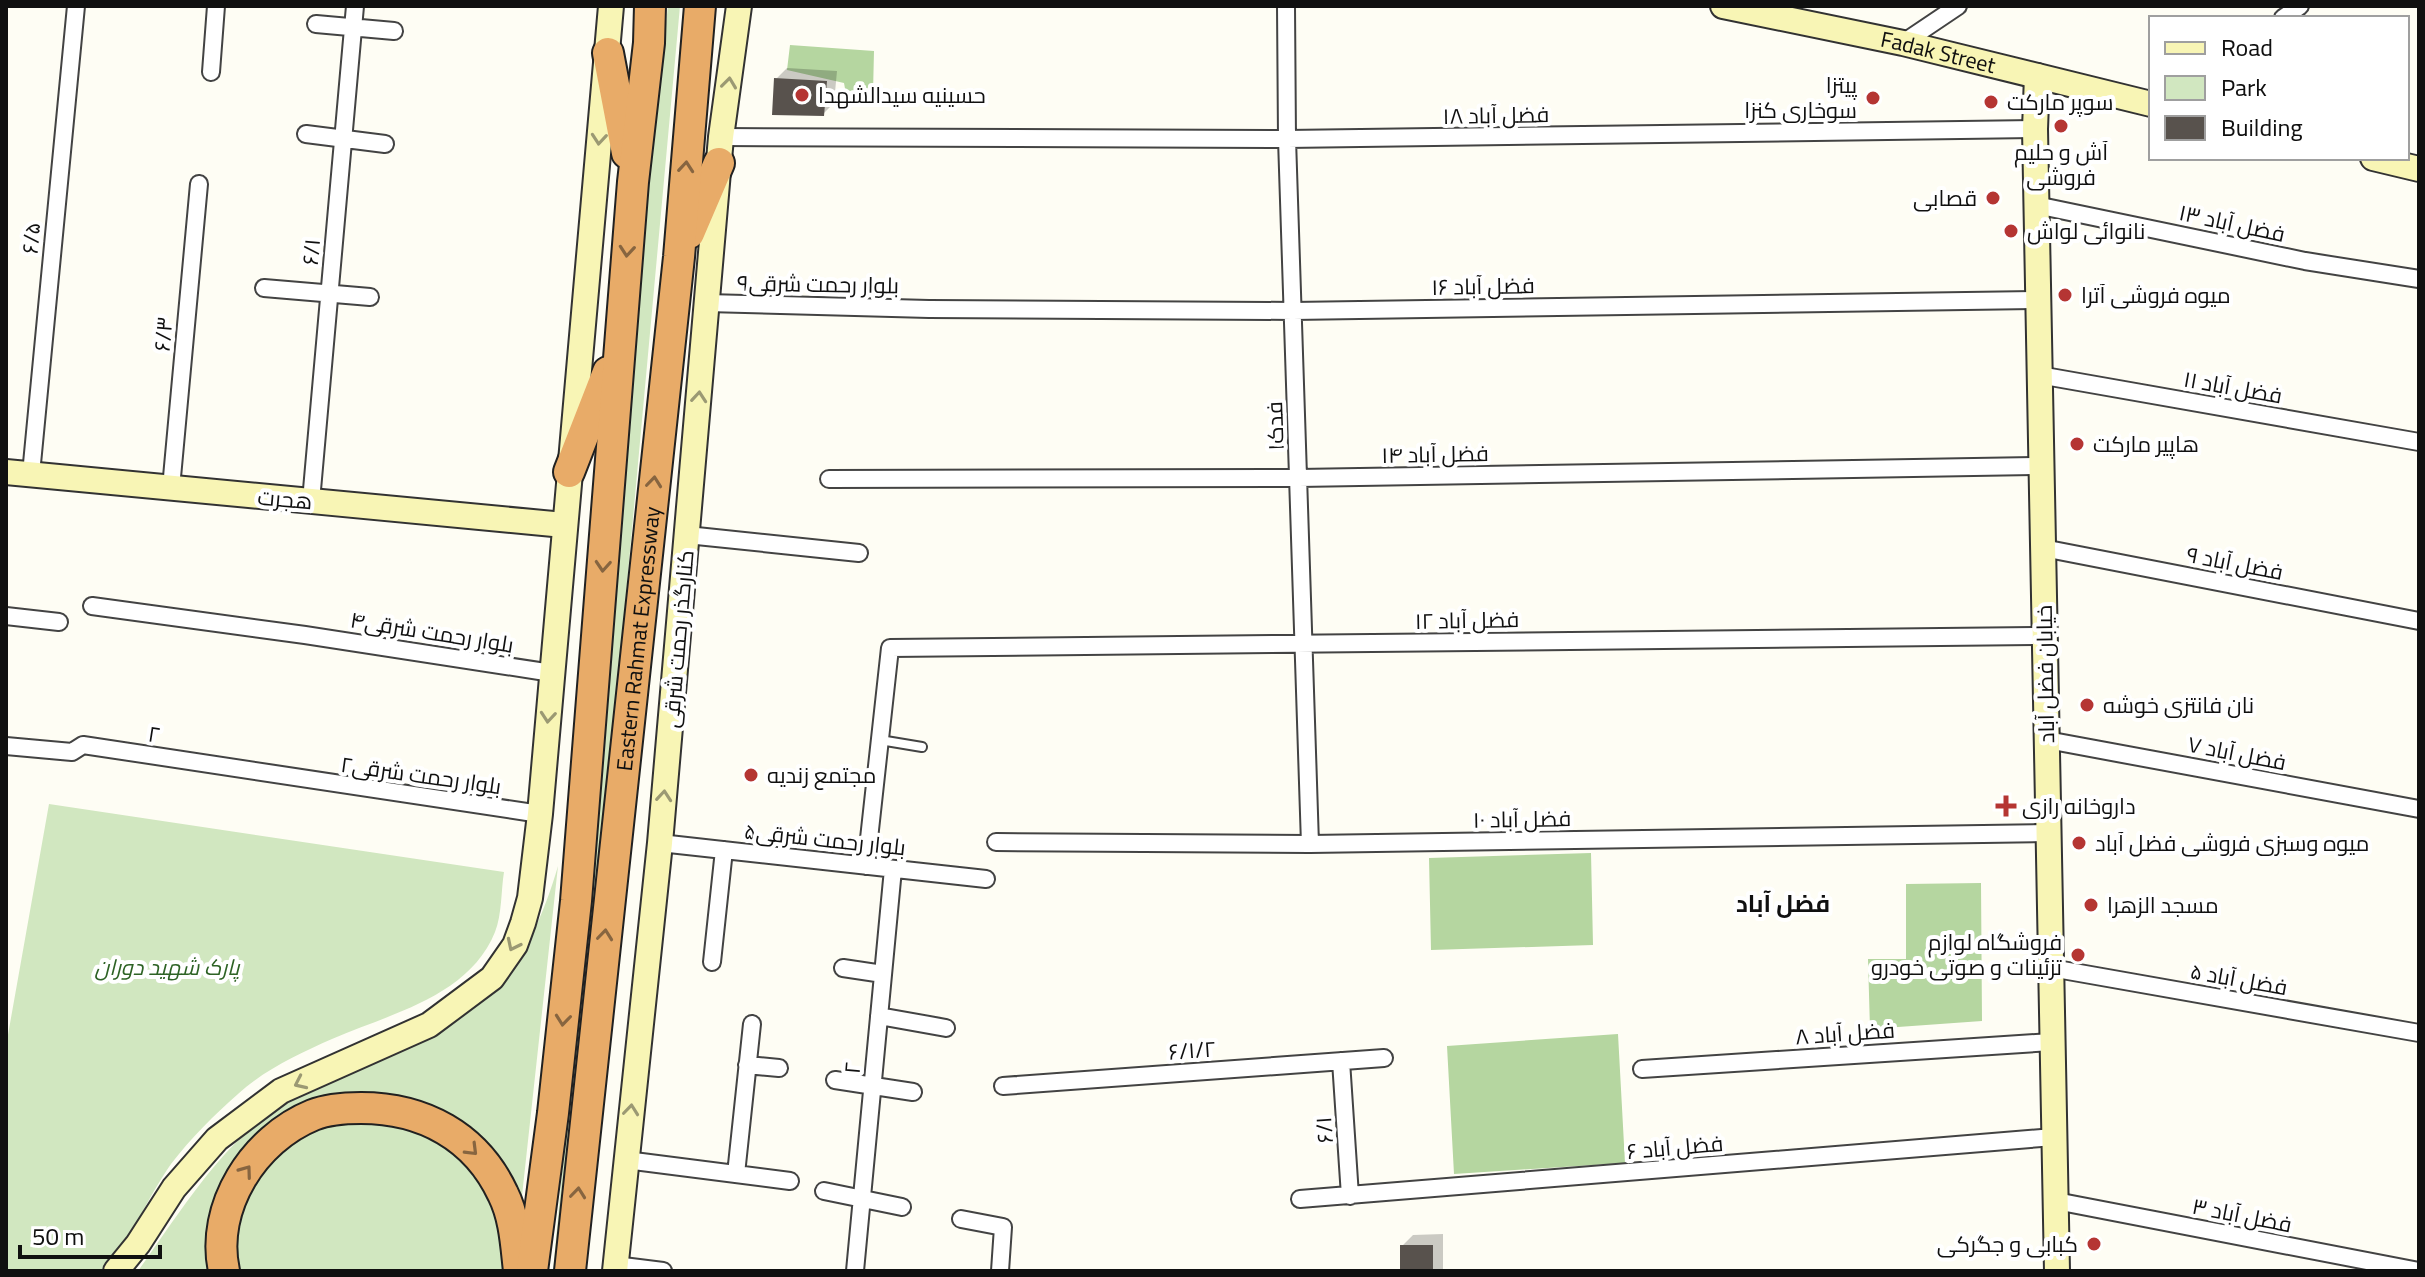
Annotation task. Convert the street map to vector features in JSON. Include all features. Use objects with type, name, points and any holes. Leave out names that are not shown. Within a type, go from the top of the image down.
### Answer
[{"type":"highway","name":"Eastern Rahmat Expressway","points":[[532,1271],[576,901],[619,345],[650,6]]},
{"type":"highway","name":"Eastern Rahmat Expressway","points":[[570,1271],[679,257],[700,6]]},
{"type":"highway","points":[[608,53],[633,182]]},
{"type":"highway","points":[[679,257],[720,150]]},
{"type":"highway","points":[[569,472],[619,345]]},
{"type":"highway","points":[[224,1271],[220,1251],[226,1208],[239,1180],[284,1132],[315,1114],[348,1108],[410,1112],[439,1125],[467,1143],[487,1166],[504,1195],[513,1224],[519,1271]]},
{"type":"main road","points":[[116,1271],[138,1244],[174,1188],[217,1139],[281,1091],[429,1025],[492,978],[515,945],[530,898],[540,814],[611,6]]},
{"type":"main road","name":"کنارگذر رحمت شرقی","points":[[615,1268],[660,843],[720,150],[739,6]]},
{"type":"main road","name":"Fadak Street","points":[[1723,6],[1903,43],[2149,104]]},
{"type":"main road","name":"خیابان فضل آباد","points":[[2037,76],[2036,205],[2057,1271]]},
{"type":"main road","points":[[2383,160],[2417,167]]},
{"type":"main road","name":"هجرت","points":[[6,472],[564,525]]},
{"type":"street","name":"۶/۵","points":[[31,474],[76,6]]},
{"type":"street","points":[[211,72],[216,6]]},
{"type":"street","name":"۶/۱","points":[[311,501],[355,6]]},
{"type":"street","name":"فدک۱","points":[[1286,6],[1287,139],[1310,844]]},
{"type":"street","points":[[1903,43],[1958,6]]},
{"type":"street","points":[[316,24],[394,31]]},
{"type":"street","name":"فضل آباد ۱۸","points":[[720,150],[958,137],[1287,139],[2035,129]]},
{"type":"street","points":[[306,134],[385,144]]},
{"type":"street","name":"۶/۳","points":[[171,488],[199,184]]},
{"type":"street","name":"فضل آباد ۱۳","points":[[2036,205],[2305,261],[2419,279]]},
{"type":"street","points":[[264,288],[370,297]]},
{"type":"street","name":"فضل آباد ۱۶","points":[[929,309],[1293,311],[2038,300]]},
{"type":"street","name":"بلوار رحمت شرقی۹","points":[[707,303],[929,309]]},
{"type":"street","name":"فضل آباد ۱۱","points":[[2039,375],[2419,442]]},
{"type":"street","name":"فضل آباد ۱۴","points":[[829,479],[1299,478],[2041,466]]},
{"type":"street","points":[[687,535],[859,553]]},
{"type":"street","name":"فضل آباد ۹","points":[[2043,548],[2419,621]]},
{"type":"street","name":"بلوار رحمت شرقی۴","points":[[92,606],[552,673]]},
{"type":"street","points":[[6,616],[59,622]]},
{"type":"street","name":"فضل آباد ۱۲","points":[[880,740],[890,648],[2045,636]]},
{"type":"street","points":[[866,866],[880,740]]},
{"type":"street","name":"فضل آباد ۷","points":[[2047,740],[2419,809]]},
{"type":"street","name":"۲","points":[[6,746],[72,752],[83,745],[295,779]]},
{"type":"street","name":"بلوار رحمت شرقی۲","points":[[295,779],[540,814]]},
{"type":"street","name":"فضل آباد ۱۰","points":[[996,842],[1310,844],[2048,833]]},
{"type":"street","name":"۵بلوار رحمت شرقی","points":[[660,843],[986,879]]},
{"type":"street","points":[[712,962],[724,850]]},
{"type":"street","name":"۲","points":[[855,1271],[893,869]]},
{"type":"street","points":[[843,968],[883,974]]},
{"type":"street","name":"فضل آباد ۵","points":[[2051,968],[2419,1033]]},
{"type":"street","points":[[879,1016],[946,1028]]},
{"type":"street","points":[[736,1174],[752,1024]]},
{"type":"street","name":"فضل آباد ۸","points":[[1642,1069],[2051,1042]]},
{"type":"street","name":"۶/۱/۲","points":[[1003,1086],[1384,1058]]},
{"type":"street","name":"۶/۱","points":[[1341,1061],[1350,1196]]},
{"type":"street","points":[[747,1065],[779,1068]]},
{"type":"street","points":[[835,1080],[913,1092]]},
{"type":"street","name":"فضل آباد ۶","points":[[1300,1199],[2054,1137]]},
{"type":"street","points":[[626,1160],[790,1181]]},
{"type":"street","points":[[824,1191],[902,1207]]},
{"type":"street","name":"فضل آباد ۳","points":[[2056,1201],[2419,1271]]},
{"type":"street","points":[[961,1219],[1003,1227],[1001,1271]]},
{"type":"street","points":[[615,1268],[663,1271]]},
{"type":"lane","points":[[880,740],[922,747]]},
{"type":"green space","points":[[668,6],[680,6],[586,1030],[561,1271],[553,1271],[620,480]]},
{"type":"green space","points":[[790,45],[874,51],[873,93],[846,94],[844,83],[787,70]]},
{"type":"green space","name":"پارک شهید دوران","points":[[49,804],[504,872],[495,932],[483,954],[467,973],[425,1000],[307,1050],[248,1085],[203,1127],[171,1164],[122,1246],[102,1271],[6,1271],[6,1046]]},
{"type":"green space","points":[[1591,853],[1593,945],[1431,950],[1429,858]]},
{"type":"green space","points":[[558,866],[520,1214],[413,1103],[276,1124],[214,1271],[138,1271],[200,1184],[254,1125],[293,1097],[427,1034],[484,997],[526,946],[543,911]]},
{"type":"green space","points":[[1981,883],[1982,1021],[1870,1029],[1868,959],[1906,959],[1906,884]]},
{"type":"green space","points":[[1618,1034],[1625,1163],[1454,1174],[1447,1046]]},
{"type":"green space","points":[[355,1118],[404,1123],[458,1153],[493,1201],[508,1271],[235,1271],[235,1228],[245,1200],[267,1166],[296,1141],[333,1124]]},
{"type":"building","name":"حسینیه سیدالشهدا","points":[[774,78],[827,81],[824,116],[772,115]]},
{"type":"building","points":[[1400,1245],[1433,1245],[1433,1271],[1400,1271]]},
{"type":"place","name":"حسینیه سیدالشهدا","points":[[802,95]]},
{"type":"place","name":"پيتزا سوخارى كنزا","points":[[1873,98]]},
{"type":"place","name":"سوپر مارکت","points":[[1991,102]]},
{"type":"place","name":"آش و حلیم فروشی","points":[[2061,126]]},
{"type":"place","name":"قصابی","points":[[1993,198]]},
{"type":"place","name":"نانوائی لواش","points":[[2011,231]]},
{"type":"place","name":"میوه فروشی آترا","points":[[2065,295]]},
{"type":"place","name":"هاپیر مارکت","points":[[2077,444]]},
{"type":"place","name":"نان فانتزی خوشه","points":[[2087,705]]},
{"type":"place","name":"مجتمع زندیه","points":[[751,775]]},
{"type":"place","name":"داروخانه رازی","points":[[2006,806]]},
{"type":"place","name":"میوه وسبزی فروشی فضل آباد","points":[[2079,843]]},
{"type":"place","name":"مسجد الزهرا","points":[[2091,905]]},
{"type":"place","name":"فروشگاه لوازم تزئینات و صوتی خودرو","points":[[2078,955]]},
{"type":"place","name":"کبابی و جگرکی","points":[[2094,1244]]},
{"type":"district","name":"فضل آباد","points":[[1783,903]]}]
